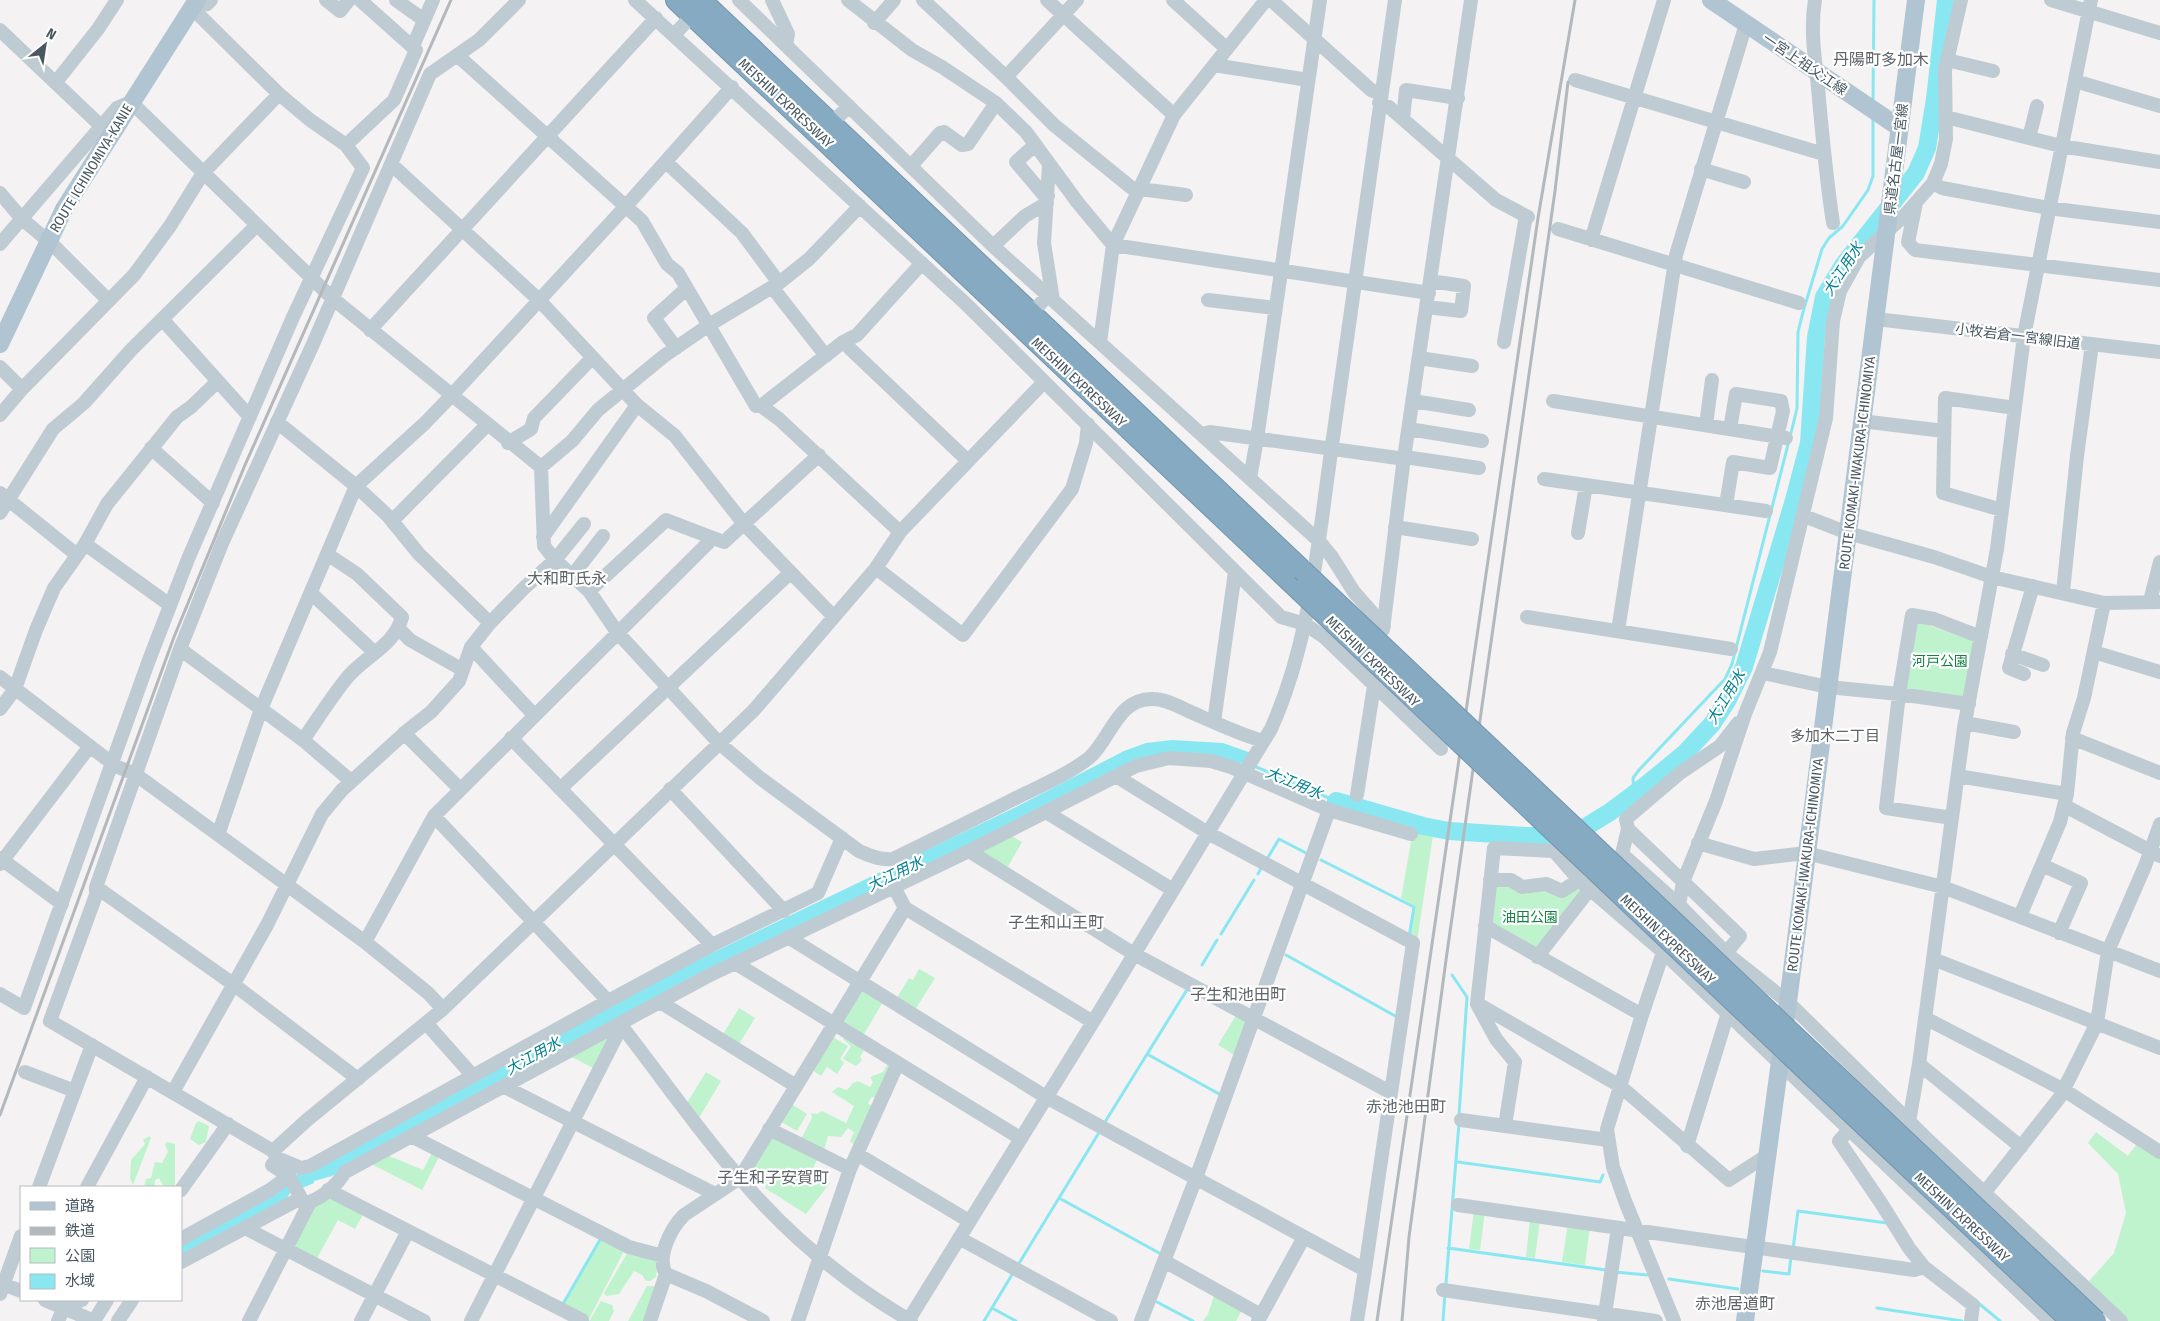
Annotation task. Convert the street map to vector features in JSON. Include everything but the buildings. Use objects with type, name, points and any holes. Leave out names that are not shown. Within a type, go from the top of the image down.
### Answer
[{"type":"highway","name":"MEISHIN EXPRESSWAY","points":[[676,0],[2071,1321]]},
{"type":"highway","name":"MEISHIN EXPRESSWAY","points":[[701,0],[2096,1321]]},
{"type":"main road","name":"一宮上祖父江線","points":[[1711,0],[1900,128]]},
{"type":"main road","name":"県道名古屋一宮線","points":[[1876,319],[1916,0]]},
{"type":"main road","name":"ROUTE ICHINOMIYA-KANIE","points":[[0,344],[64,209],[131,102],[201,2]]},
{"type":"main road","name":"ROUTE KOMAKI-IWAKURA-ICHINOMIYA","points":[[1745,1321],[1766,1156],[1780,1065],[1861,421],[1876,319]]},
{"type":"street","points":[[56,82],[98,29],[117,0]]},
{"type":"street","points":[[326,0],[340,11],[349,0]]},
{"type":"street","points":[[346,145],[394,100],[416,50],[360,0]]},
{"type":"street","points":[[396,0],[424,20]]},
{"type":"street","points":[[413,46],[433,0]]},
{"type":"street","points":[[519,0],[479,40],[430,74],[223,541],[180,649],[96,887],[96,895],[50,1021],[92,1045],[145,1081],[172,1092],[225,1128],[301,1168],[310,1166],[712,945],[818,893],[842,838]]},
{"type":"street","points":[[635,0],[860,206],[910,243],[922,263],[1088,424],[1282,617],[1305,624],[1324,637],[1441,749]]},
{"type":"street","points":[[739,0],[786,45],[844,111],[910,166],[943,207],[993,246],[1047,300],[1100,342],[1318,541],[1332,556],[1354,592],[1384,626]]},
{"type":"street","points":[[772,0],[788,34],[786,45]]},
{"type":"street","points":[[848,0],[912,50],[942,67],[996,104],[1026,132],[1078,203],[1113,245],[1280,272],[1356,281],[1428,294]]},
{"type":"street","points":[[874,22],[894,0]]},
{"type":"street","points":[[923,0],[1006,77],[1054,125],[1139,191],[1186,195]]},
{"type":"street","points":[[1047,0],[1174,115]]},
{"type":"street","points":[[1006,77],[1077,0]]},
{"type":"street","points":[[1172,0],[1227,49]]},
{"type":"street","points":[[1100,342],[1113,245],[1174,115],[1266,0]]},
{"type":"street","points":[[1271,0],[1496,200],[1527,217],[1504,342]]},
{"type":"street","points":[[1250,478],[1320,0]]},
{"type":"street","points":[[620,1024],[740,1178],[776,1217],[820,1257],[909,1321],[1260,747],[1292,678],[1305,624],[1332,449],[1394,0]]},
{"type":"street","points":[[1357,795],[1384,626],[1395,527],[1472,0]]},
{"type":"street","points":[[1592,240],[1664,0]]},
{"type":"street","points":[[1815,0],[1812,22],[1824,154],[1833,223]]},
{"type":"street","points":[[1674,1321],[1636,1231],[1613,1167],[1607,1130],[1678,906],[1683,882],[1716,801],[1745,714],[1770,652],[1826,418],[1830,348],[1833,321],[1840,291],[1859,257],[1933,183],[1941,164],[1946,139],[1948,60],[1961,0]]},
{"type":"street","points":[[2050,0],[2090,6],[2159,28]]},
{"type":"street","points":[[0,994],[24,1008],[170,604],[250,417],[363,168],[346,145],[310,120],[279,94],[200,16],[201,2]]},
{"type":"street","points":[[1909,1122],[1919,1064],[1965,723],[1992,577],[2002,510],[2024,336],[2048,208],[2090,6]]},
{"type":"street","points":[[370,330],[656,18]]},
{"type":"street","points":[[674,35],[686,22]]},
{"type":"street","points":[[1618,631],[1674,266],[1701,169],[1746,24]]},
{"type":"street","points":[[0,30],[101,126]]},
{"type":"street","points":[[458,56],[642,221],[666,264],[678,272],[756,406],[760,406],[819,455],[900,532]]},
{"type":"street","points":[[1948,60],[1993,71]]},
{"type":"street","points":[[1214,65],[1308,80]]},
{"type":"street","points":[[1575,80],[1824,154]]},
{"type":"street","points":[[2075,80],[2160,106]]},
{"type":"street","points":[[218,836],[261,709],[356,486],[426,423],[626,206],[732,87]]},
{"type":"street","points":[[1403,119],[1406,90],[1458,98]]},
{"type":"street","points":[[0,415],[22,389],[139,268],[170,226],[203,173],[279,94]]},
{"type":"street","points":[[0,244],[117,108],[131,102],[332,298],[541,467]]},
{"type":"street","points":[[910,166],[940,133],[944,132],[962,145],[968,144],[996,104]]},
{"type":"street","points":[[2029,138],[2037,106]]},
{"type":"street","points":[[1946,117],[2061,146],[2160,162]]},
{"type":"street","points":[[803,153],[814,142]]},
{"type":"street","points":[[1035,145],[1016,162],[1048,200]]},
{"type":"street","points":[[666,162],[742,233],[826,356]]},
{"type":"street","points":[[391,164],[539,300],[623,391],[675,436],[744,524],[834,617]]},
{"type":"street","points":[[1047,300],[1044,242],[1049,164]]},
{"type":"street","points":[[1701,169],[1744,182]]},
{"type":"street","points":[[1933,183],[1942,188],[2048,208],[2160,222]]},
{"type":"street","points":[[0,193],[22,219],[108,300]]},
{"type":"street","points":[[993,246],[1025,216],[1048,200]]},
{"type":"street","points":[[1916,202],[1908,242],[1915,250],[2160,280]]},
{"type":"street","points":[[541,467],[572,441],[598,410],[676,348],[709,325],[776,285],[809,259],[860,206]]},
{"type":"street","points":[[0,513],[5,497],[53,429],[84,403],[131,350],[257,225]]},
{"type":"street","points":[[1558,228],[1674,266],[1799,303]]},
{"type":"street","points":[[760,406],[843,342],[857,335],[922,263]]},
{"type":"street","points":[[676,348],[654,318],[687,288]]},
{"type":"street","points":[[1208,300],[1275,308]]},
{"type":"street","points":[[162,319],[250,417]]},
{"type":"street","name":"小牧岩倉一宮線旧道","points":[[1876,319],[2160,352]]},
{"type":"street","points":[[1004,342],[1014,331]]},
{"type":"street","points":[[843,342],[967,460]]},
{"type":"street","points":[[2063,592],[2077,456],[2092,344]]},
{"type":"street","points":[[508,442],[531,429],[534,418],[592,358]]},
{"type":"street","points":[[1419,358],[1472,366]]},
{"type":"street","points":[[0,367],[22,389]]},
{"type":"street","points":[[1706,425],[1712,380]]},
{"type":"street","points":[[0,709],[15,689],[36,630],[54,588],[81,549],[107,504],[177,417],[191,407],[218,381]]},
{"type":"street","points":[[303,1198],[289,1176],[272,1165],[275,1155],[307,1120],[426,1023],[754,710],[876,568],[900,532],[967,460],[1044,382]]},
{"type":"street","points":[[1726,504],[1733,462],[1770,468],[1782,437],[1783,411],[1781,401],[1736,394],[1730,429]]},
{"type":"street","points":[[2002,510],[1943,493],[1945,398],[2015,408]]},
{"type":"street","points":[[1413,401],[1470,410]]},
{"type":"street","points":[[1553,401],[1782,437]]},
{"type":"street","points":[[543,537],[637,405]]},
{"type":"street","points":[[1861,421],[1944,431]]},
{"type":"street","points":[[277,422],[356,486],[392,521],[419,554],[490,623]]},
{"type":"street","points":[[876,568],[963,635],[1072,489],[1086,443],[1088,424]]},
{"type":"street","points":[[392,521],[487,425]]},
{"type":"street","points":[[1409,429],[1482,442]]},
{"type":"street","points":[[1202,434],[1210,432],[1479,468]]},
{"type":"street","points":[[151,448],[212,503]]},
{"type":"street","points":[[589,591],[666,520],[724,542],[819,455]]},
{"type":"street","points":[[541,467],[544,546],[554,560],[589,591],[618,632],[719,743],[760,778],[842,838],[872,857],[882,860],[893,859],[1050,781],[1089,757],[1102,743],[1119,715],[1127,708],[1141,702],[1153,699],[1167,702],[1214,722],[1260,747]]},
{"type":"street","points":[[1544,479],[1766,511]]},
{"type":"street","points":[[1578,533],[1586,485]]},
{"type":"street","points":[[5,497],[81,549],[170,604]]},
{"type":"street","points":[[1804,516],[1848,533],[1934,557],[1992,577],[2104,602],[2155,601],[2160,562]]},
{"type":"street","points":[[172,1092],[233,984],[322,814],[351,781],[404,733],[431,712],[459,681],[471,647],[490,623],[554,560],[584,524]]},
{"type":"street","points":[[1395,527],[1472,539]]},
{"type":"street","points":[[572,576],[603,536]]},
{"type":"street","points":[[365,942],[434,816],[713,538]]},
{"type":"street","points":[[303,740],[347,678],[399,630],[402,617],[357,574],[327,554]]},
{"type":"street","points":[[1214,722],[1236,572]]},
{"type":"street","points":[[560,789],[790,573]]},
{"type":"street","points":[[2024,674],[2009,668],[2033,586]]},
{"type":"street","points":[[311,593],[374,652]]},
{"type":"street","points":[[2020,916],[2060,822],[2066,800],[2072,738],[2094,652],[2104,602]]},
{"type":"street","points":[[1952,818],[1886,808],[1899,694],[1912,615],[1934,619],[1981,637]]},
{"type":"street","points":[[1527,617],[1731,649]]},
{"type":"street","points":[[399,630],[410,640],[463,670]]},
{"type":"street","points":[[471,647],[534,715]]},
{"type":"street","points":[[180,649],[303,740],[351,781]]},
{"type":"street","points":[[2094,652],[2160,672]]},
{"type":"street","points":[[2012,654],[2043,665]]},
{"type":"street","points":[[1763,673],[1828,687],[1899,694],[1969,704]]},
{"type":"street","points":[[0,677],[113,765],[135,774],[365,942],[428,993],[442,1008]]},
{"type":"street","points":[[1745,714],[1720,746],[1680,773],[1626,819],[1628,830],[1622,854],[1726,953],[1788,1002],[1909,1122],[1985,1192],[2084,1288],[2122,1321]]},
{"type":"street","points":[[1965,723],[2014,732]]},
{"type":"street","points":[[404,733],[460,789]]},
{"type":"street","points":[[511,738],[712,945]]},
{"type":"street","points":[[2072,738],[2160,773]]},
{"type":"street","points":[[62,904],[1,861],[90,746]]},
{"type":"street","points":[[182,1261],[303,1198],[328,1190],[338,1183],[345,1172],[735,963],[969,851],[1136,766],[1169,758],[1211,761],[1245,771],[1328,810],[1411,834]]},
{"type":"street","points":[[1116,776],[1208,833],[1413,943],[1357,1321]]},
{"type":"street","points":[[1958,776],[2066,800],[2156,853]]},
{"type":"street","points":[[670,789],[784,910]]},
{"type":"street","points":[[1141,1321],[1196,1178],[1328,810]]},
{"type":"street","points":[[1046,812],[1173,890]]},
{"type":"street","points":[[434,816],[608,1001]]},
{"type":"street","points":[[1985,1192],[2064,1090],[2097,1024],[2108,951],[2156,853],[2160,824]]},
{"type":"street","points":[[1628,830],[1740,936],[1726,953]]},
{"type":"street","points":[[1698,843],[1754,859],[1806,853],[1943,887],[2160,971]]},
{"type":"street","points":[[1505,1126],[1515,1062],[1496,1039],[1477,1004],[1494,848],[1554,851],[1585,885],[1628,924],[1663,952],[1727,1016],[2050,1321]]},
{"type":"street","points":[[969,851],[1134,954],[1390,1092]]},
{"type":"street","points":[[2042,865],[2081,883],[2060,933]]},
{"type":"street","points":[[1490,880],[1511,880],[1522,886],[1546,884],[1562,891],[1585,885]]},
{"type":"street","points":[[1537,957],[1585,885]]},
{"type":"street","points":[[96,887],[233,984],[358,1079]]},
{"type":"street","points":[[894,887],[905,908],[1093,1022]]},
{"type":"street","points":[[763,1321],[706,1291],[666,1274],[662,1268],[663,1256],[677,1222],[740,1178],[905,908]]},
{"type":"street","points":[[1484,926],[1642,1015]]},
{"type":"street","points":[[788,937],[1046,1096],[1365,1270]]},
{"type":"street","points":[[1933,959],[2160,1048]]},
{"type":"street","points":[[735,963],[1020,1138]]},
{"type":"street","points":[[660,1002],[796,1086]]},
{"type":"street","points":[[1477,1004],[1620,1086],[1687,1146],[1730,1180],[1766,1156]]},
{"type":"street","points":[[1687,1146],[1727,1016]]},
{"type":"street","points":[[1925,1018],[2064,1090],[2160,1152]]},
{"type":"street","points":[[426,1023],[473,1076]]},
{"type":"street","points":[[471,1321],[616,1037],[620,1024]]},
{"type":"street","points":[[39,1186],[92,1045]]},
{"type":"street","points":[[798,1321],[850,1169],[898,1063]]},
{"type":"street","points":[[1919,1064],[2021,1147]]},
{"type":"street","points":[[25,1072],[75,1091]]},
{"type":"street","points":[[88,1186],[145,1081]]},
{"type":"street","points":[[505,1087],[715,1194]]},
{"type":"street","points":[[1461,1120],[1608,1140]]},
{"type":"street","points":[[182,1189],[225,1128]]},
{"type":"street","points":[[769,1129],[850,1169]]},
{"type":"street","points":[[1848,1131],[1839,1141],[1881,1203],[1896,1229],[1924,1267],[1973,1305],[1971,1321]]},
{"type":"street","points":[[411,1136],[629,1247],[663,1256]]},
{"type":"street","points":[[857,1154],[969,1221]]},
{"type":"street","points":[[1922,1201],[1955,1165]]},
{"type":"street","points":[[182,1238],[270,1190],[289,1176]]},
{"type":"street","points":[[328,1190],[582,1320]]},
{"type":"street","points":[[249,1321],[286,1249],[303,1198]]},
{"type":"street","points":[[1458,1205],[1755,1249],[1914,1270],[1924,1267]]},
{"type":"street","points":[[245,1228],[424,1321]]},
{"type":"street","points":[[1605,1317],[1618,1228]]},
{"type":"street","points":[[361,1321],[408,1231]]},
{"type":"street","points":[[1164,1261],[1260,1318],[1304,1237]]},
{"type":"street","points":[[959,1238],[1111,1321]]},
{"type":"street","points":[[20,1239],[1,1287],[20,1291]]},
{"type":"street","points":[[650,1321],[666,1274]]},
{"type":"street","points":[[1444,1290],[1605,1317],[1656,1321]]},
{"type":"street","points":[[48,1301],[94,1321],[106,1301]]},
{"type":"street","points":[[58,1321],[64,1307],[79,1301]]},
{"type":"street","points":[[118,1321],[131,1301]]},
{"type":"green space","name":"河戸公園","points":[[1916,621],[1974,641],[1965,697],[1905,690]]},
{"type":"green space","points":[[1413,831],[1433,835],[1417,942],[1410,938],[1415,906],[1401,898]]},
{"type":"green space","points":[[1010,835],[1022,842],[1006,870],[981,855],[981,850]]},
{"type":"green space","name":"油田公園","points":[[1494,885],[1579,886],[1584,890],[1537,950],[1489,923]]},
{"type":"green space","points":[[919,969],[935,978],[915,1010],[896,999],[909,978],[913,980]]},
{"type":"green space","points":[[866,989],[884,1000],[863,1036],[843,1024],[842,1019],[859,991]]},
{"type":"green space","points":[[739,1008],[755,1018],[738,1046],[722,1036]]},
{"type":"green space","points":[[1238,1012],[1248,1020],[1236,1056],[1218,1045]]},
{"type":"green space","points":[[609,1034],[612,1037],[595,1069],[570,1056]]},
{"type":"green space","points":[[831,1036],[848,1046],[840,1059],[844,1063],[837,1074],[827,1067],[821,1076],[811,1069]]},
{"type":"green space","points":[[844,1036],[864,1050],[860,1057],[862,1060],[856,1066],[843,1059],[851,1046],[843,1039]]},
{"type":"green space","points":[[886,1062],[888,1062],[891,1068],[876,1098],[872,1097],[868,1103],[873,1107],[855,1145],[850,1141],[854,1132],[848,1128],[841,1137],[828,1136],[824,1150],[801,1139],[812,1118],[811,1113],[817,1114],[822,1111],[846,1123],[854,1106],[832,1092],[838,1087],[847,1090],[853,1083],[858,1081],[870,1087],[873,1082],[870,1077],[883,1072],[887,1065]]},
{"type":"green space","points":[[706,1072],[721,1081],[699,1118],[687,1103]]},
{"type":"green space","points":[[790,1103],[807,1114],[797,1131],[780,1121]]},
{"type":"green space","points":[[199,1121],[209,1126],[206,1142],[199,1145],[190,1139],[196,1123]]},
{"type":"green space","points":[[2096,1132],[2128,1156],[2138,1142],[2160,1156],[2160,1321],[2126,1321],[2089,1281],[2114,1253],[2126,1213],[2118,1174],[2088,1143]]},
{"type":"green space","points":[[149,1136],[151,1138],[133,1185],[130,1178],[131,1160],[145,1144],[143,1140]]},
{"type":"green space","points":[[774,1137],[818,1158],[811,1172],[830,1183],[806,1214],[765,1188],[768,1182],[751,1171],[768,1138]]},
{"type":"green space","points":[[167,1142],[175,1144],[175,1186],[163,1186],[159,1178],[155,1180],[154,1186],[144,1186],[146,1179],[151,1178],[155,1162],[162,1163],[168,1152],[165,1144]]},
{"type":"green space","points":[[433,1151],[440,1155],[422,1190],[371,1164],[387,1155],[423,1170]]},
{"type":"green space","points":[[329,1194],[364,1213],[355,1229],[338,1220],[316,1260],[295,1249],[294,1244],[316,1202]]},
{"type":"green space","points":[[1474,1210],[1485,1211],[1480,1250],[1469,1249]]},
{"type":"green space","points":[[1530,1218],[1540,1219],[1535,1258],[1526,1257]]},
{"type":"green space","points":[[1568,1223],[1590,1226],[1585,1265],[1562,1262]]},
{"type":"green space","points":[[602,1237],[625,1249],[589,1319],[564,1305]]},
{"type":"green space","points":[[629,1250],[658,1262],[656,1277],[646,1281],[642,1275],[634,1271],[619,1294],[606,1296],[604,1293]]},
{"type":"green space","points":[[647,1286],[659,1286],[647,1321],[628,1321]]},
{"type":"green space","points":[[1215,1293],[1243,1308],[1236,1321],[1203,1321],[1208,1314]]},
{"type":"green space","points":[[601,1301],[612,1305],[614,1311],[609,1321],[586,1321],[590,1320]]},
{"type":"water","points":[[1172,740],[1223,743],[1257,755],[1250,768],[1240,763],[1235,765],[1168,755],[704,973],[332,1176],[314,1181],[314,1183],[290,1193],[285,1202],[182,1255],[182,1241],[292,1177],[691,963],[1016,807],[1124,751],[1146,743]]},
{"type":"waterway","points":[[1873,102],[1874,0]]},
{"type":"waterway","name":"大江用水","points":[[1336,801],[1423,826],[1449,831],[1527,836],[1571,836],[1610,812],[1646,785],[1685,753],[1712,724],[1727,701],[1744,667],[1809,443],[1816,337],[1824,297],[1844,264],[1916,173],[1927,148],[1935,99],[1946,0]]},
{"type":"waterway","points":[[1634,794],[1633,778],[1639,770],[1725,679],[1732,664],[1797,408],[1798,332],[1803,312],[1822,249],[1829,238],[1843,226],[1868,190],[1873,176],[1873,118]]},
{"type":"waterway","name":"大江用水","points":[[1254,766],[1336,801]]},
{"type":"waterway","points":[[1267,859],[1279,839],[1308,854]]},
{"type":"waterway","points":[[1321,860],[1414,907],[1409,937]]},
{"type":"waterway","points":[[1258,874],[1261,868]]},
{"type":"waterway","points":[[1221,934],[1254,880]]},
{"type":"waterway","points":[[1202,965],[1217,940]]},
{"type":"waterway","points":[[1286,955],[1397,1017]]},
{"type":"waterway","points":[[1452,975],[1467,997],[1459,1115]]},
{"type":"waterway","points":[[1105,1122],[1188,988]]},
{"type":"waterway","points":[[1147,1054],[1221,1095]]},
{"type":"waterway","points":[[1446,1283],[1459,1123]]},
{"type":"waterway","points":[[1018,1265],[1100,1131]]},
{"type":"waterway","points":[[1458,1162],[1600,1182],[1603,1175]]},
{"type":"waterway","points":[[1059,1198],[1161,1254]]},
{"type":"waterway","points":[[1793,1249],[1798,1211],[1887,1223]]},
{"type":"waterway","points":[[563,1304],[601,1238]]},
{"type":"waterway","points":[[1448,1248],[1606,1270]]},
{"type":"waterway","points":[[1763,1271],[1789,1274],[1791,1257]]},
{"type":"waterway","points":[[1615,1272],[1647,1275]]},
{"type":"waterway","points":[[984,1321],[1013,1273]]},
{"type":"waterway","points":[[1669,1279],[1738,1289]]},
{"type":"waterway","points":[[1443,1321],[1445,1293]]},
{"type":"waterway","points":[[1157,1302],[1193,1321]]},
{"type":"waterway","points":[[1977,1302],[2000,1321]]},
{"type":"waterway","points":[[992,1308],[1016,1321]]},
{"type":"waterway","points":[[1877,1308],[1962,1321]]},
{"type":"railway","points":[[0,1115],[174,637],[245,465],[451,0]]},
{"type":"railway","points":[[1377,1321],[1538,218],[1575,0]]},
{"type":"railway","points":[[1402,1321],[1409,1237],[1446,960],[1555,191],[1568,82]]},
{"type":"district","name":"丹陽町多加木","points":[[1881,59]]},
{"type":"district","name":"大和町氏永","points":[[567,578]]},
{"type":"district","name":"多加木二丁目","points":[[1835,736]]},
{"type":"district","name":"子生和山王町","points":[[1056,922]]},
{"type":"district","name":"子生和池田町","points":[[1238,994]]},
{"type":"district","name":"赤池池田町","points":[[1406,1106]]},
{"type":"district","name":"子生和子安賀町","points":[[773,1177]]},
{"type":"district","name":"赤池居道町","points":[[1735,1303]]}]
